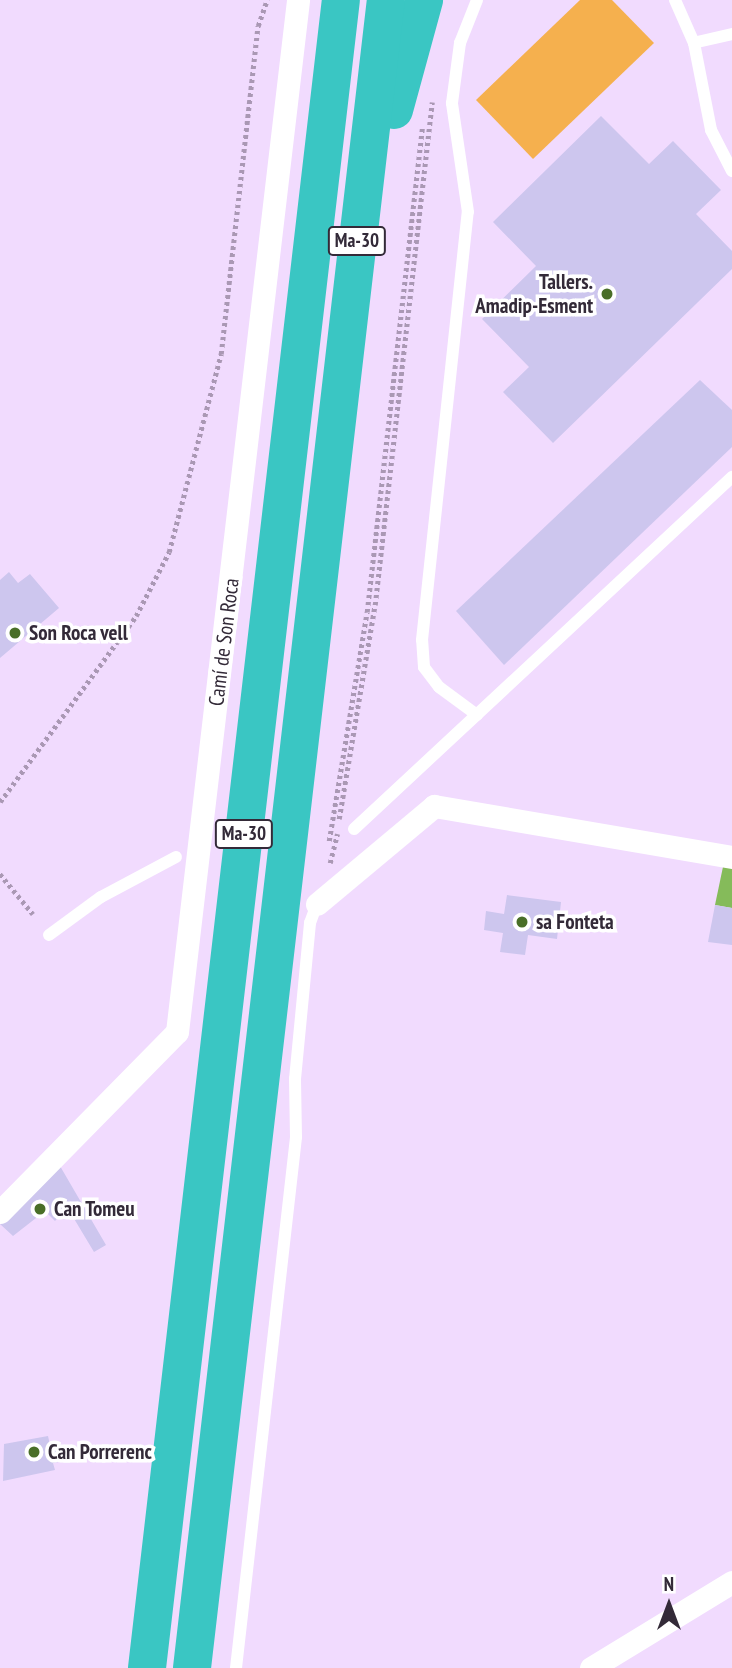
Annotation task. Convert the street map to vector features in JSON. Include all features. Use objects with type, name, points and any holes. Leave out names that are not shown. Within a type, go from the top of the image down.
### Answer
[{"type":"highway","name":"Ma-30","points":[[147,1668],[341,0]]},
{"type":"highway","name":"Ma-30","points":[[192,1668],[386,0]]},
{"type":"highway","points":[[329,483],[360,386],[395,102],[424,0]]},
{"type":"street","name":"Camí de Son Roca","points":[[0,1212],[166,1048],[179,1023],[299,0]]},
{"type":"street","points":[[317,904],[434,806],[732,857]]},
{"type":"street","points":[[591,1668],[732,1582]]},
{"type":"lane","points":[[477,0],[460,44],[452,103],[468,212],[422,640],[425,667],[439,687],[477,715]]},
{"type":"lane","points":[[675,0],[694,43],[711,130],[732,171]]},
{"type":"lane","points":[[694,43],[732,34]]},
{"type":"lane","points":[[354,829],[732,477]]},
{"type":"lane","points":[[49,935],[101,897],[176,857]]},
{"type":"lane","points":[[236,1668],[296,1137],[295,1079],[310,923],[317,904]]},
{"type":"path","points":[[0,802],[136,616],[169,552],[221,354],[258,26],[267,0]]},
{"type":"path","points":[[317,904],[335,847],[375,605],[433,87]]},
{"type":"path","points":[[329,841],[367,612],[425,97]]},
{"type":"path","points":[[0,874],[33,914]]},
{"type":"shaded area","points":[[580,0],[612,0],[654,43],[533,159],[476,100]]},
{"type":"shaded area","points":[[724,862],[732,864],[732,908],[715,905]]},
{"type":"building","name":"Tallers. Amadip-Esment","points":[[601,116],[649,164],[673,141],[721,190],[696,214],[732,251],[732,269],[553,443],[503,392],[529,367],[482,319],[536,266],[493,222]]},
{"type":"building","points":[[700,380],[732,410],[732,447],[504,665],[456,611]]},
{"type":"building","name":"Son Roca vell","points":[[9,572],[18,583],[30,574],[59,608],[0,658],[0,580]]},
{"type":"building","name":"sa Fonteta","points":[[507,895],[561,902],[557,939],[528,935],[525,955],[500,952],[503,933],[484,930],[486,911],[504,914]]},
{"type":"building","points":[[715,905],[732,908],[732,945],[708,942]]},
{"type":"building","name":"Can Tomeu","points":[[60,1166],[106,1245],[94,1252],[67,1207],[55,1221],[45,1211],[13,1236],[0,1224]]},
{"type":"building","name":"Can Porrerenc","points":[[48,1436],[50,1445],[60,1443],[64,1461],[53,1463],[55,1470],[3,1481],[4,1444]]},
{"type":"place","name":"Tallers. Amadip-Esment","points":[[607,294]]},
{"type":"place","name":"Son Roca vell","points":[[15,633]]},
{"type":"place","name":"sa Fonteta","points":[[522,922]]},
{"type":"place","name":"Can Tomeu","points":[[40,1209]]},
{"type":"place","name":"Can Porrerenc","points":[[34,1452]]}]
